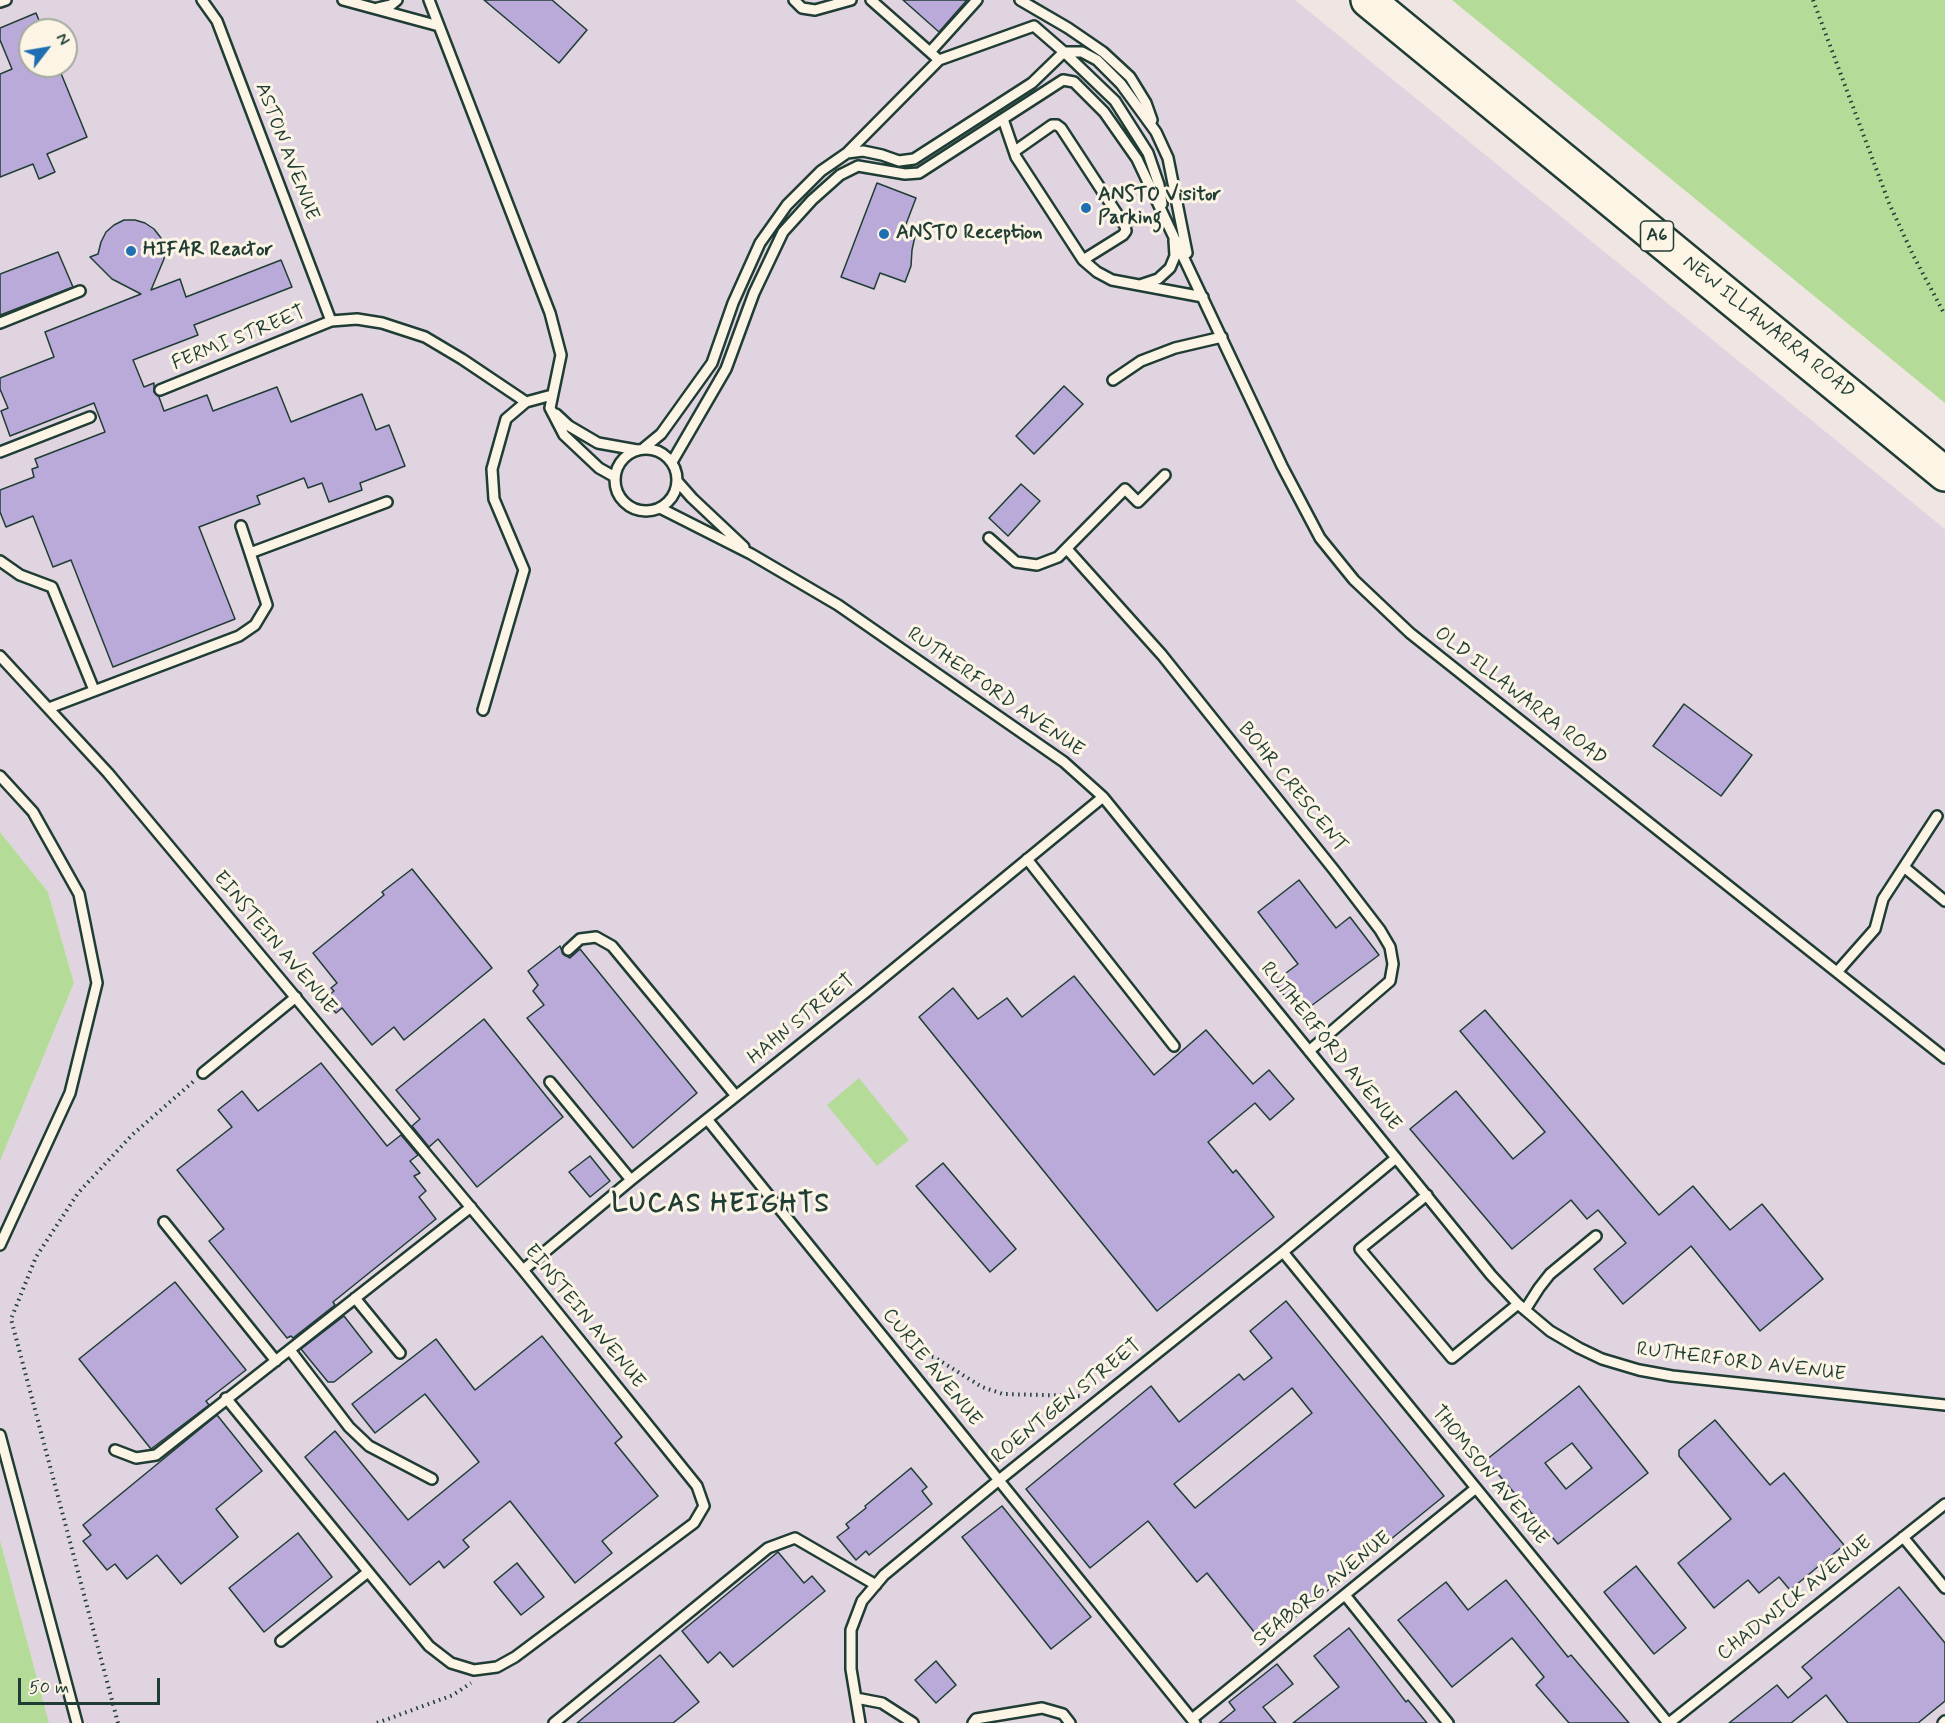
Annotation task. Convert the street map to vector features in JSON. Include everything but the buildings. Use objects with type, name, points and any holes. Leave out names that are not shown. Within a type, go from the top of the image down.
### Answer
[{"type":"highway","name":"NEW ILLAWARRA ROAD","points":[[1368,0],[1945,474]]},
{"type":"lane","points":[[0,2],[6,0]]},
{"type":"lane","name":"ASTON AVENUE","points":[[202,0],[217,21],[331,321]]},
{"type":"lane","points":[[347,0],[439,26]]},
{"type":"lane","points":[[377,9],[391,5],[397,0]]},
{"type":"lane","points":[[429,0],[550,313],[561,355],[550,408],[564,435],[599,468],[615,477]]},
{"type":"lane","points":[[794,0],[802,8],[816,10],[851,0]]},
{"type":"lane","points":[[871,0],[939,60]]},
{"type":"lane","points":[[930,52],[977,0]]},
{"type":"lane","points":[[1020,0],[1103,52],[1130,77],[1146,103],[1168,158],[1190,267]]},
{"type":"lane","points":[[550,408],[569,426],[598,443],[640,449],[655,450],[664,454],[672,462],[677,481],[672,496],[660,508],[642,511],[625,503],[619,495],[615,477],[617,468],[628,454],[640,449],[661,434],[712,363],[733,303],[760,243],[787,205],[821,171],[847,153],[939,60],[1034,26],[1115,101],[1148,153],[1159,185],[1164,215]]},
{"type":"lane","points":[[847,153],[862,151],[882,154],[899,161],[914,159],[1032,83],[1064,52],[1082,52],[1097,60],[1121,84],[1156,132]]},
{"type":"lane","points":[[672,462],[726,369],[754,293],[783,232],[812,200],[840,176],[858,166],[905,174],[919,173],[1063,80],[1074,82],[1104,112],[1137,159],[1190,267]]},
{"type":"lane","points":[[1004,119],[1016,157],[1083,260],[1097,272],[1112,280],[1203,297]]},
{"type":"lane","points":[[1014,151],[1052,125],[1057,125],[1125,226],[1126,231],[1123,235],[1083,260]]},
{"type":"lane","points":[[1138,285],[1158,279],[1170,268],[1175,256],[1174,235]]},
{"type":"lane","name":"OLD ILLAWARRA ROAD","points":[[1190,267],[1282,466],[1320,538],[1354,580],[1410,633],[1945,1058]]},
{"type":"lane","points":[[0,323],[80,291]]},
{"type":"lane","name":"FERMI STREET","points":[[160,390],[331,321],[357,319],[382,323],[424,337],[462,359],[525,402]]},
{"type":"lane","points":[[1113,380],[1140,361],[1174,348],[1222,337]]},
{"type":"lane","points":[[483,710],[524,570],[494,499],[492,469],[506,419],[525,402],[552,395]]},
{"type":"lane","points":[[0,452],[90,417]]},
{"type":"lane","points":[[989,538],[1016,562],[1037,565],[1058,557],[1125,489],[1138,502],[1165,475]]},
{"type":"lane","name":"RUTHERFORD AVENUE","points":[[677,481],[752,554]]},
{"type":"lane","points":[[250,553],[387,502]]},
{"type":"lane","name":"RUTHERFORD AVENUE","points":[[660,508],[752,554],[838,605],[1064,762],[1103,797],[1491,1275],[1521,1307],[1550,1330],[1602,1359],[1639,1370],[1672,1376],[1945,1405]]},
{"type":"lane","points":[[49,708],[238,636],[255,625],[267,605],[242,526]]},
{"type":"lane","name":"BOHR CRESCENT","points":[[1066,549],[1162,655],[1334,870],[1380,930],[1390,948],[1392,973],[1385,987],[1309,1051]]},
{"type":"lane","points":[[0,561],[20,576],[52,587],[94,690]]},
{"type":"lane","name":"EINSTEIN AVENUE","points":[[0,656],[108,773],[471,1206],[697,1486],[704,1506],[693,1523],[515,1657],[497,1667],[474,1670],[451,1663],[429,1646],[226,1398]]},
{"type":"lane","points":[[0,776],[33,812],[79,894],[97,983],[70,1093],[0,1245]]},
{"type":"lane","name":"HAHN STREET","points":[[523,1270],[631,1180],[867,992],[1103,797]]},
{"type":"lane","points":[[1838,972],[1875,929],[1883,899],[1937,816]]},
{"type":"lane","points":[[1027,859],[1174,1046]]},
{"type":"lane","points":[[1904,867],[1945,901]]},
{"type":"lane","points":[[568,950],[580,939],[596,937],[612,946],[736,1096]]},
{"type":"lane","points":[[202,1073],[296,997]]},
{"type":"lane","points":[[550,1082],[631,1180]]},
{"type":"lane","name":"CURIE AVENUE","points":[[707,1119],[1193,1721]]},
{"type":"lane","name":"ROENTGEN STREET","points":[[860,1723],[851,1669],[851,1630],[862,1601],[884,1575],[1396,1158]]},
{"type":"lane","points":[[1426,1195],[1360,1249],[1452,1358],[1521,1307],[1550,1275],[1596,1236]]},
{"type":"lane","points":[[115,1450],[136,1458],[156,1455],[471,1206]]},
{"type":"lane","points":[[164,1222],[276,1361]]},
{"type":"lane","name":"THOMSON AVENUE","points":[[1283,1252],[1668,1723]]},
{"type":"lane","points":[[355,1298],[400,1353]]},
{"type":"lane","points":[[290,1350],[349,1427],[369,1446],[432,1479]]},
{"type":"lane","points":[[0,1435],[77,1723]]},
{"type":"lane","name":"SEABORG AVENUE","points":[[1193,1721],[1476,1488]]},
{"type":"lane","name":"CHADWICK AVENUE","points":[[1668,1723],[1945,1504]]},
{"type":"lane","points":[[1903,1537],[1945,1588]]},
{"type":"lane","points":[[554,1723],[768,1548],[795,1538],[876,1585]]},
{"type":"lane","points":[[281,1641],[368,1572]]},
{"type":"lane","points":[[1345,1595],[1448,1723]]},
{"type":"lane","points":[[856,1698],[882,1702],[913,1723]]},
{"type":"lane","points":[[973,1723],[976,1719],[1042,1708],[1063,1714],[1070,1723]]},
{"type":"path","points":[[1813,0],[1889,203],[1945,315]]},
{"type":"path","points":[[118,1723],[11,1319],[36,1257],[78,1193],[132,1135],[202,1073]]},
{"type":"path","points":[[906,1365],[920,1355],[934,1357],[982,1387],[1003,1394],[1102,1397]]},
{"type":"path","points":[[377,1723],[453,1695],[497,1667]]},
{"type":"shaded area","points":[[0,0],[1295,0],[1945,529],[1945,1723],[49,1723],[0,1540],[0,1161],[74,983],[48,892],[0,832]]},
{"type":"green space","points":[[1452,0],[1945,0],[1945,403]]},
{"type":"green space","points":[[0,832],[48,892],[74,983],[0,1161]]},
{"type":"green space","points":[[859,1078],[909,1140],[877,1166],[827,1105]]},
{"type":"green space","points":[[0,1540],[49,1723],[0,1723]]},
{"type":"place","name":"ANSTO Visitor Parking","points":[[1086,208]]},
{"type":"place","name":"ANSTO Reception","points":[[884,234]]},
{"type":"place","name":"HIFAR Reactor","points":[[131,251]]},
{"type":"district","name":"LUCAS HEIGHTS","points":[[721,1206]]}]
